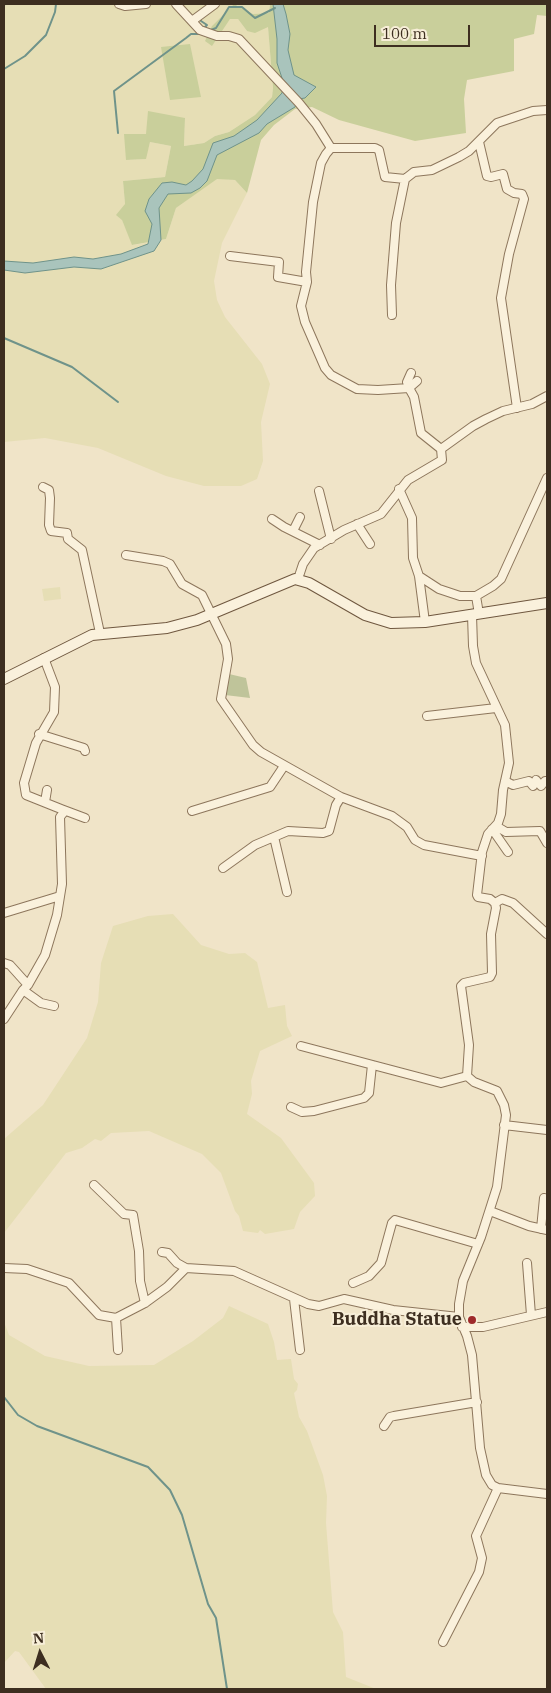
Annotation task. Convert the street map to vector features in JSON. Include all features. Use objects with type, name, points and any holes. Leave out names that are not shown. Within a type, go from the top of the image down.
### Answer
[{"type":"main road","points":[[5,676],[100,633],[167,628],[212,615],[286,582],[298,579],[378,621],[425,622],[547,602]]},
{"type":"street","points":[[120,4],[125,6],[146,4]]},
{"type":"street","points":[[176,4],[200,30],[217,36],[239,39],[298,103],[322,132],[331,148]]},
{"type":"street","points":[[192,21],[215,4]]},
{"type":"street","points":[[331,148],[380,150],[385,177],[404,179],[414,172],[432,170],[454,160],[479,142],[497,123],[533,111],[547,110]]},
{"type":"street","points":[[479,142],[487,176],[492,178],[504,174],[507,189],[514,193],[522,194],[524,199],[509,254],[502,298],[517,408]]},
{"type":"street","points":[[331,148],[321,163],[316,182],[307,262],[307,282],[302,306],[306,322],[325,368],[331,375],[357,388],[378,390],[397,387],[409,388],[418,381]]},
{"type":"street","points":[[392,315],[391,286],[396,223],[404,179]]},
{"type":"street","points":[[230,256],[279,262],[278,277],[307,282]]},
{"type":"street","points":[[298,579],[308,556],[320,545],[357,524],[381,514],[398,489],[408,480],[442,460],[441,449],[422,434],[414,396],[407,382],[411,373]]},
{"type":"street","points":[[441,449],[473,426],[503,411],[532,404],[547,396]]},
{"type":"street","points":[[419,576],[448,593],[476,596],[501,579],[547,478]]},
{"type":"street","points":[[43,487],[49,490],[49,525],[51,530],[66,533],[68,539],[82,550],[100,633]]},
{"type":"street","points":[[398,489],[412,518],[413,558],[419,576],[425,622]]},
{"type":"street","points":[[319,491],[331,538]]},
{"type":"street","points":[[293,531],[300,517]]},
{"type":"street","points":[[272,519],[320,545]]},
{"type":"street","points":[[357,524],[370,544]]},
{"type":"street","points":[[126,555],[170,564],[182,584],[202,595],[226,644],[228,652],[221,694],[223,704],[253,745],[261,752],[342,797],[392,816],[406,827],[415,840],[424,845],[482,856]]},
{"type":"street","points":[[476,596],[472,646],[476,663],[505,725],[509,753],[501,814],[494,828],[488,834],[482,856],[477,894],[495,903],[507,900],[513,903],[547,934]]},
{"type":"street","points":[[44,658],[55,687],[55,705],[54,712],[39,734],[31,754],[24,783],[26,795],[84,818]]},
{"type":"street","points":[[427,716],[496,708]]},
{"type":"street","points":[[39,734],[84,748],[85,752]]},
{"type":"street","points":[[192,811],[270,787],[284,766]]},
{"type":"street","points":[[505,781],[514,784],[529,781],[533,786],[536,780],[541,786],[545,780],[547,781]]},
{"type":"street","points":[[45,802],[48,790]]},
{"type":"street","points":[[223,868],[255,845],[288,831],[323,833],[330,831],[336,805],[342,797]]},
{"type":"street","points":[[4,1019],[26,988],[48,950],[60,896],[62,877],[60,817],[64,812],[61,809]]},
{"type":"street","points":[[494,828],[506,832],[540,831],[547,843]]},
{"type":"street","points":[[494,828],[508,852]]},
{"type":"street","points":[[274,837],[287,892]]},
{"type":"street","points":[[4,913],[60,896]]},
{"type":"street","points":[[467,1076],[469,1045],[461,986],[464,983],[490,977],[492,973],[490,946],[496,908],[495,903]]},
{"type":"street","points":[[4,963],[10,965],[26,988],[41,1003],[54,1006]]},
{"type":"street","points":[[301,1046],[441,1083],[467,1076]]},
{"type":"street","points":[[291,1107],[302,1112],[314,1111],[364,1098],[368,1093],[372,1065]]},
{"type":"street","points":[[467,1076],[474,1082],[497,1091],[504,1105],[504,1125],[497,1186],[490,1211],[463,1281],[459,1304],[459,1318],[469,1342],[486,1475],[492,1485],[498,1488],[547,1494]]},
{"type":"street","points":[[504,1125],[547,1130]]},
{"type":"street","points":[[94,1185],[124,1214],[132,1215],[139,1251],[140,1281],[146,1303]]},
{"type":"street","points":[[490,1211],[529,1226],[544,1229],[544,1198]]},
{"type":"street","points":[[353,1283],[369,1276],[381,1263],[392,1222],[395,1220],[478,1244]]},
{"type":"street","points":[[162,1252],[168,1253],[177,1263],[186,1268],[234,1271],[294,1299],[319,1306],[344,1299],[416,1314],[459,1318]]},
{"type":"street","points":[[527,1263],[531,1315]]},
{"type":"street","points":[[4,1268],[27,1269],[63,1280],[69,1283],[99,1315],[116,1318],[146,1303],[167,1287],[186,1268]]},
{"type":"street","points":[[294,1299],[300,1350]]},
{"type":"street","points":[[462,1327],[483,1327],[547,1312]]},
{"type":"street","points":[[116,1318],[118,1350]]},
{"type":"street","points":[[384,1426],[390,1417],[477,1402]]},
{"type":"street","points":[[443,1642],[479,1572],[482,1558],[476,1536],[498,1488]]},
{"type":"shaded area","points":[[4,4],[234,4],[212,26],[230,19],[238,19],[247,31],[268,26],[273,88],[272,97],[255,115],[229,132],[215,136],[204,143],[184,146],[185,118],[146,134],[126,160],[145,159],[150,142],[171,146],[165,177],[123,181],[125,204],[122,220],[133,245],[166,239],[176,208],[217,178],[235,180],[247,193],[222,243],[214,281],[217,300],[225,317],[262,364],[270,384],[261,422],[263,461],[257,479],[241,486],[204,486],[166,476],[98,448],[45,438],[4,442]]},
{"type":"shaded area","points":[[235,4],[270,4],[269,13],[253,14]]},
{"type":"shaded area","points":[[60,587],[61,599],[44,601],[42,589]]},
{"type":"shaded area","points":[[173,914],[201,945],[229,954],[245,953],[257,962],[268,1008],[285,1005],[287,1026],[292,1036],[260,1051],[251,1081],[252,1094],[247,1114],[281,1138],[314,1183],[315,1196],[300,1212],[294,1229],[265,1234],[260,1230],[258,1233],[243,1231],[239,1216],[235,1211],[221,1173],[202,1154],[149,1131],[111,1133],[101,1141],[95,1139],[82,1148],[66,1153],[4,1233],[4,1139],[43,1105],[87,1038],[98,1002],[101,963],[113,926],[148,916]]},
{"type":"shaded area","points":[[229,1306],[268,1324],[277,1360],[291,1359],[294,1379],[298,1384],[297,1390],[294,1393],[299,1417],[307,1431],[323,1475],[327,1496],[326,1523],[333,1612],[343,1632],[346,1677],[376,1689],[46,1689],[19,1652],[15,1651],[4,1663],[4,1322],[9,1335],[45,1356],[89,1366],[154,1365],[193,1341],[223,1318]]},
{"type":"green space","points":[[234,4],[253,14],[269,13],[270,4],[547,4],[547,16],[537,15],[534,34],[514,39],[514,71],[467,80],[464,99],[466,133],[415,141],[339,120],[312,107],[295,109],[274,125],[261,140],[247,193],[235,180],[217,179],[176,208],[166,239],[132,245],[122,220],[116,215],[125,204],[123,181],[165,177],[171,146],[150,142],[146,159],[126,160],[124,134],[146,134],[148,111],[185,118],[184,146],[204,143],[215,136],[229,132],[255,115],[272,97],[273,88],[268,27],[255,33],[247,31],[238,19],[230,19],[212,46],[205,41],[212,26]]},
{"type":"green space","points":[[190,44],[201,97],[170,100],[161,47]]},
{"type":"green space","points":[[229,674],[246,678],[250,698],[225,695]]},
{"type":"water","points":[[273,4],[283,4],[286,14],[290,34],[288,50],[294,75],[316,87],[305,98],[299,99],[295,107],[267,124],[259,133],[217,155],[207,181],[200,188],[191,193],[168,194],[159,208],[161,240],[154,251],[101,269],[74,267],[25,273],[4,270],[4,261],[33,263],[74,257],[93,259],[121,254],[148,244],[152,224],[145,211],[149,199],[162,183],[172,182],[186,185],[192,181],[203,169],[213,143],[234,136],[257,120],[282,93],[284,84],[277,63],[277,39]]},
{"type":"waterway","points":[[4,69],[25,56],[46,35],[55,12],[56,4]]},
{"type":"waterway","points":[[211,30],[216,28],[229,7],[242,7],[255,18],[275,8]]},
{"type":"waterway","points":[[200,17],[201,21],[207,25],[204,28]]},
{"type":"waterway","points":[[118,133],[114,91],[191,34],[202,34]]},
{"type":"waterway","points":[[4,338],[72,367],[118,402]]},
{"type":"waterway","points":[[4,1397],[18,1415],[37,1426],[148,1467],[170,1490],[182,1515],[208,1604],[216,1618],[227,1689]]},
{"type":"place","name":"Buddha Statue","points":[[472,1320]]}]
